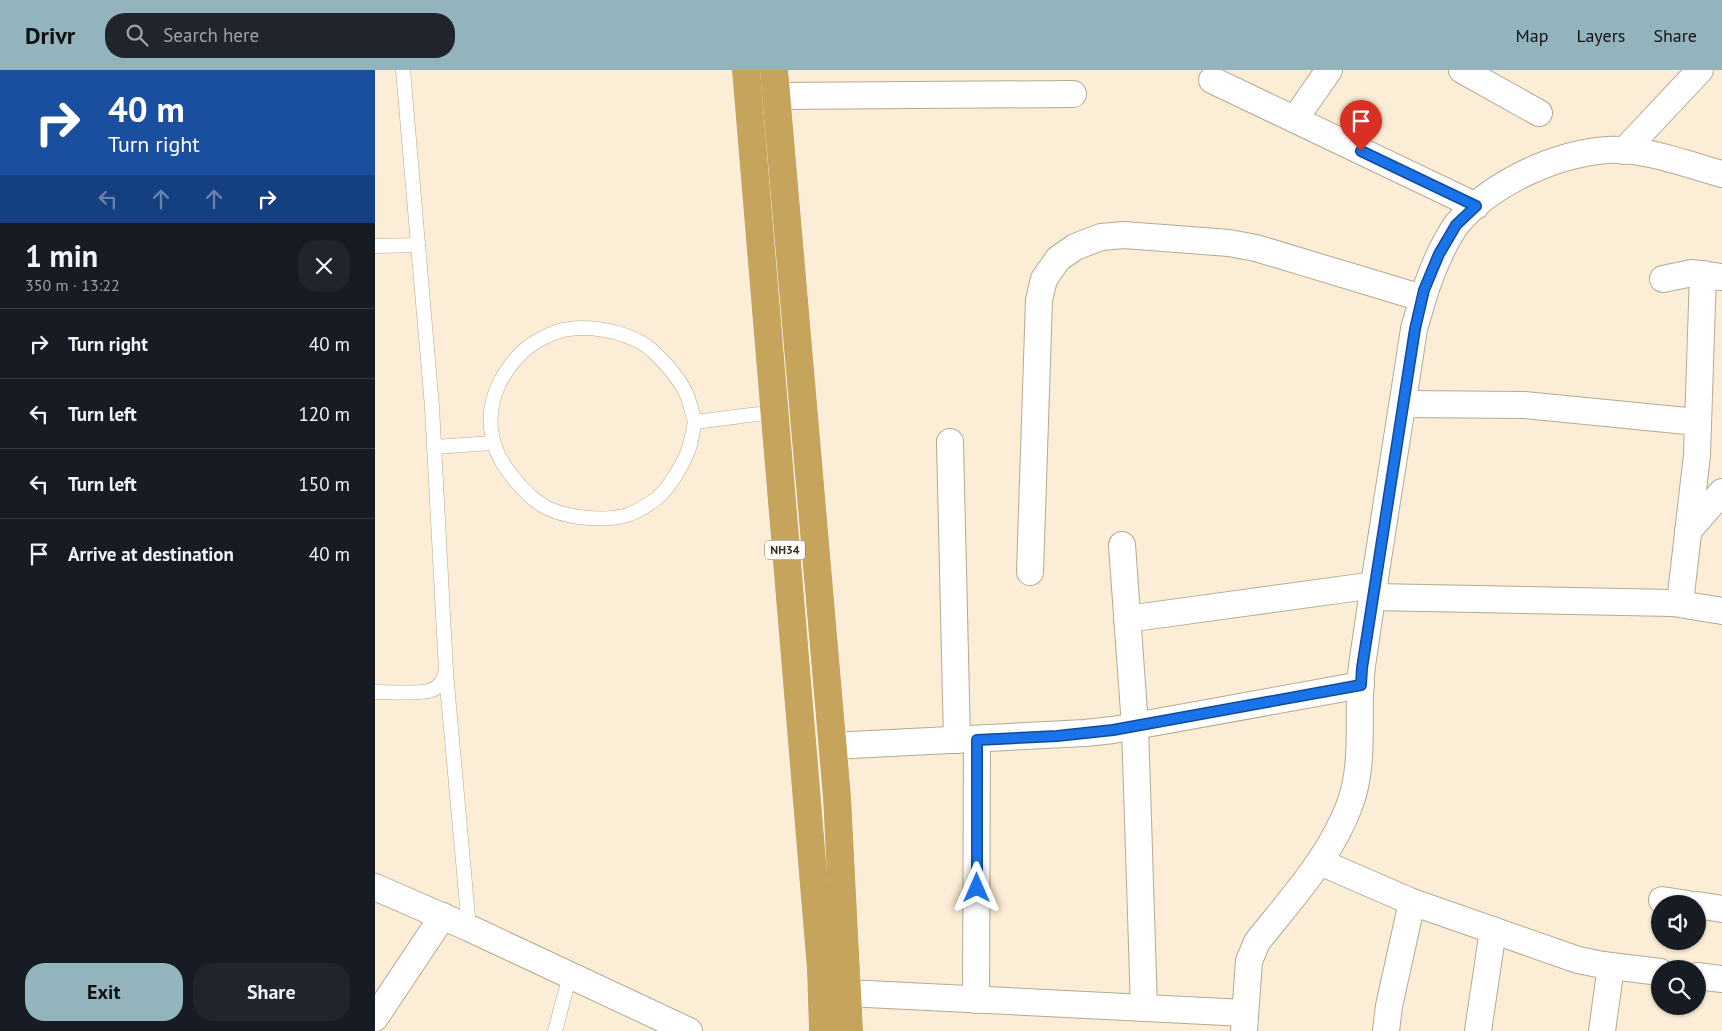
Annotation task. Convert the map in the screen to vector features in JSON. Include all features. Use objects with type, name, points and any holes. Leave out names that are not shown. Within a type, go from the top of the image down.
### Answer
[{"type":"highway","name":"NH34","points":[[746,70],[820,959],[823,1031]]},
{"type":"highway","name":"NH34","points":[[775,83],[838,816],[849,1031]]},
{"type":"street","points":[[1295,120],[1329,70]]},
{"type":"street","points":[[1462,70],[1539,113]]},
{"type":"street","points":[[1624,151],[1700,70]]},
{"type":"street","points":[[1212,80],[1476,206]]},
{"type":"street","points":[[775,83],[1073,94]]},
{"type":"street","points":[[847,993],[976,1000],[1245,1022],[1249,961],[1252,951],[1320,862],[1350,806],[1357,784],[1361,685],[1374,591],[1415,329],[1422,298],[1439,254],[1456,225],[1481,200],[1530,170],[1567,157],[1608,150],[1644,153],[1722,174]]},
{"type":"street","points":[[1030,572],[1039,300],[1044,279],[1058,259],[1075,247],[1101,237],[1124,234],[1229,242],[1284,255],[1422,298]]},
{"type":"street","points":[[1663,279],[1692,273],[1713,275],[1697,422],[1697,455],[1680,603]]},
{"type":"street","points":[[1403,404],[1524,405],[1697,422]]},
{"type":"street","points":[[950,442],[967,740],[976,1000]]},
{"type":"street","points":[[1688,532],[1722,492]]},
{"type":"street","points":[[1122,545],[1154,1016]]},
{"type":"street","points":[[1127,619],[1374,591],[1680,603],[1722,611]]},
{"type":"street","points":[[832,746],[1057,736],[1135,726],[1361,685]]},
{"type":"street","points":[[1320,862],[1413,902],[1578,960],[1651,971]]},
{"type":"street","points":[[375,887],[443,916],[689,1031]]},
{"type":"street","points":[[1386,1031],[1389,1006],[1413,902]]},
{"type":"street","points":[[1706,906],[1722,909]]},
{"type":"street","points":[[375,1018],[443,916]]},
{"type":"street","points":[[1478,1031],[1493,930]]},
{"type":"street","points":[[1602,1031],[1611,966]]},
{"type":"street","points":[[1706,977],[1722,979]]},
{"type":"lane","points":[[403,70],[435,447],[446,671],[469,928]]},
{"type":"lane","points":[[375,246],[418,245]]},
{"type":"lane","points":[[567,329],[596,329],[617,333],[642,343],[676,376],[687,394],[695,422],[690,446],[675,476],[658,498],[630,514],[597,519],[564,514],[540,504],[519,487],[501,462],[492,443],[490,421],[494,394],[507,369],[525,348],[547,336],[567,329]]},
{"type":"lane","points":[[695,422],[774,412]]},
{"type":"lane","points":[[435,447],[492,443]]},
{"type":"lane","points":[[375,692],[429,691],[437,687],[444,679],[446,671]]},
{"type":"lane","points":[[555,1031],[570,975]]},
{"type":"route","points":[[977,888],[977,740],[1085,734],[1113,730],[1361,685],[1362,668],[1415,329],[1424,290],[1439,254],[1456,225],[1476,206],[1361,151]]}]
